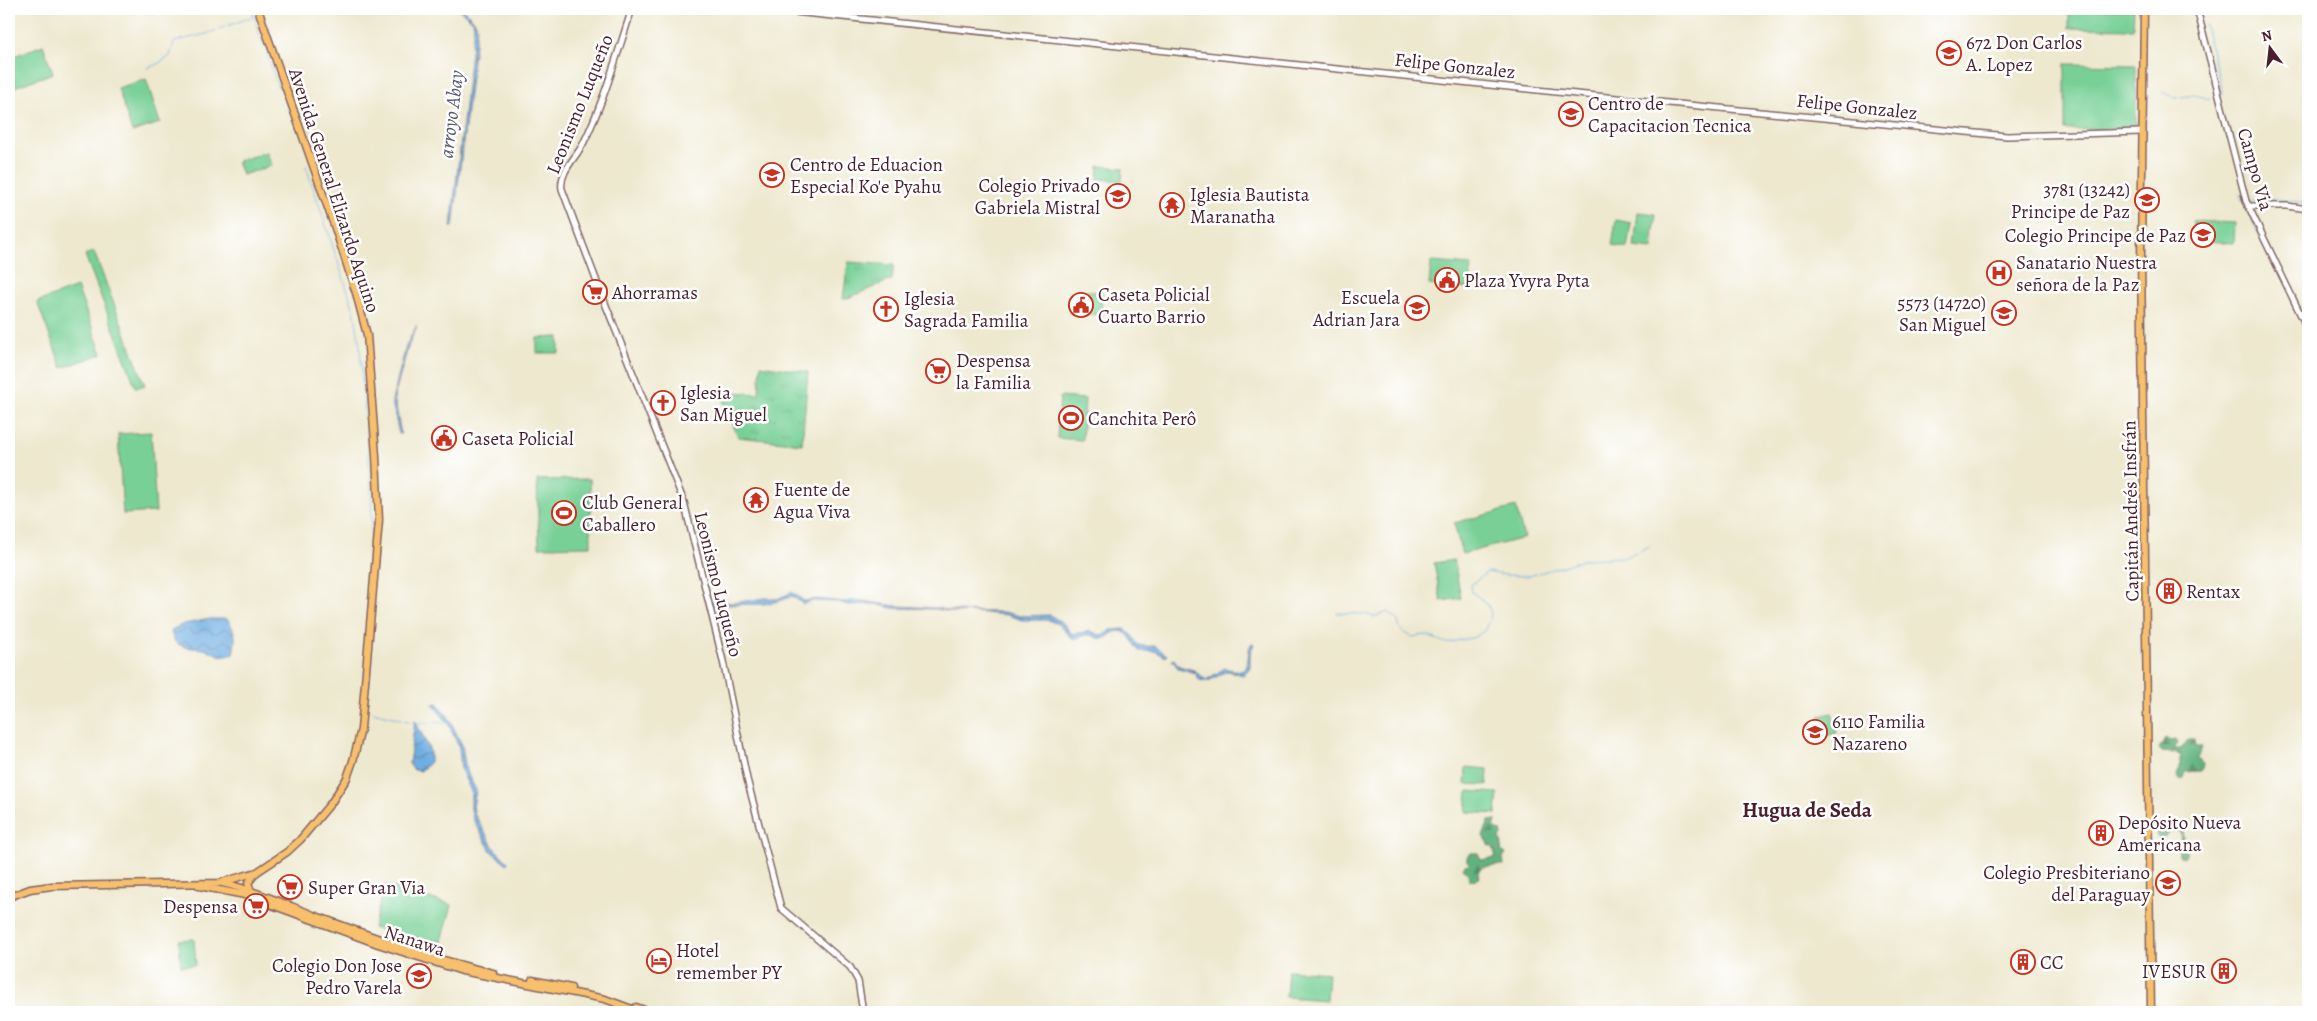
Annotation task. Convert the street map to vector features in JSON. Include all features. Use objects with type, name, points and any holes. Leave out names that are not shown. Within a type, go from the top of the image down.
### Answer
[{"type":"main road","name":"Avenida General Elizardo Aquino","points":[[9,897],[30,889],[52,886],[219,882],[257,872],[287,852],[314,825],[347,778],[353,761],[361,729],[379,520],[367,335],[336,231],[258,9]]},
{"type":"main road","name":"Capitán Andrés Insfrán","points":[[2144,9],[2141,132],[2141,257],[2151,1012]]},
{"type":"main road","points":[[252,894],[248,883],[257,872]]},
{"type":"main road","name":"Nanawa","points":[[219,882],[462,971],[605,998],[640,1012]]},
{"type":"main road","name":"Nanawa","points":[[185,883],[252,894]]},
{"type":"main road","name":"Nanawa","points":[[379,942],[462,966],[605,995],[650,1012]]},
{"type":"street","name":"Leonismo Luqueño","points":[[632,9],[606,86],[585,140],[562,178],[562,188],[600,290],[684,502],[722,661],[747,779],[781,908],[850,967],[858,981],[862,1012]]},
{"type":"street","name":"Felipe Gonzalez","points":[[766,9],[1556,92],[2007,136],[2141,132]]},
{"type":"street","name":"Campo Via","points":[[2197,9],[2248,206],[2308,330]]},
{"type":"street","points":[[2248,206],[2308,209]]},
{"type":"green space","points":[[2069,9],[2134,9],[2133,29],[2069,28]]},
{"type":"green space","points":[[43,45],[53,73],[9,89],[9,58]]},
{"type":"green space","points":[[2065,64],[2136,65],[2136,128],[2065,130]]},
{"type":"green space","points":[[146,79],[160,123],[132,132],[118,88]]},
{"type":"green space","points":[[267,152],[272,166],[242,175],[237,161]]},
{"type":"green space","points":[[1099,166],[1123,168],[1122,181],[1098,179]]},
{"type":"green space","points":[[1638,212],[1656,214],[1652,249],[1634,247]]},
{"type":"green space","points":[[1616,220],[1631,223],[1627,248],[1612,245]]},
{"type":"green space","points":[[2194,221],[2235,223],[2234,243],[2193,240]]},
{"type":"green space","points":[[94,252],[145,385],[136,388],[85,255]]},
{"type":"green space","points":[[848,262],[894,265],[892,280],[843,299]]},
{"type":"green space","points":[[1431,262],[1471,265],[1469,288],[1429,285]]},
{"type":"green space","points":[[77,287],[102,354],[62,368],[37,302]]},
{"type":"green space","points":[[1077,289],[1102,293],[1101,315],[1069,313],[1071,294]]},
{"type":"green space","points":[[559,337],[559,353],[537,353],[537,338]]},
{"type":"green space","points":[[761,365],[808,372],[802,444],[738,437],[719,391],[759,394]]},
{"type":"green space","name":"Canchita Perô","points":[[1060,397],[1085,399],[1082,440],[1057,438]]},
{"type":"green space","points":[[151,432],[156,512],[123,514],[118,434]]},
{"type":"green space","name":"Club General Caballero","points":[[590,479],[591,546],[539,547],[537,480]]},
{"type":"green space","points":[[1516,507],[1524,538],[1462,554],[1454,523]]},
{"type":"green space","points":[[1454,560],[1461,598],[1441,601],[1434,563]]},
{"type":"green space","points":[[1832,713],[1837,733],[1825,736],[1820,716]]},
{"type":"green space","points":[[2165,738],[2170,741],[2176,740],[2178,743],[2174,749],[2181,749],[2188,740],[2194,740],[2195,747],[2202,747],[2198,759],[2203,764],[2201,771],[2184,772],[2184,778],[2181,780],[2177,776],[2181,765],[2181,756],[2173,751],[2172,753],[2162,752],[2159,749]]},
{"type":"green space","points":[[1466,767],[1488,769],[1487,785],[1465,784]]},
{"type":"green space","points":[[1468,791],[1498,793],[1496,814],[1466,812]]},
{"type":"green space","points":[[1496,820],[1494,829],[1501,831],[1501,851],[1506,854],[1503,858],[1504,865],[1483,867],[1478,872],[1479,878],[1469,881],[1468,874],[1463,868],[1465,865],[1470,864],[1467,861],[1467,857],[1470,853],[1478,853],[1481,860],[1496,857],[1493,847],[1489,846],[1488,841],[1483,837],[1489,821]]},
{"type":"green space","points":[[2181,826],[2183,838],[2186,839],[2186,855],[2182,857],[2179,855],[2179,848],[2181,847],[2180,831],[2169,831],[2162,840],[2156,835],[2159,828]]},
{"type":"green space","points":[[385,885],[452,905],[440,948],[373,928]]},
{"type":"green space","points":[[194,939],[196,965],[181,966],[179,940]]},
{"type":"green space","points":[[1288,970],[1328,973],[1326,1000],[1286,997]]},
{"type":"water","points":[[459,9],[463,9],[475,21],[477,27],[453,227],[451,227],[474,26],[473,21]]},
{"type":"water","points":[[417,325],[409,344],[394,397],[401,434],[399,434],[392,401],[406,346]]},
{"type":"water","points":[[792,592],[804,601],[817,599],[844,602],[856,600],[897,606],[939,608],[949,611],[1004,612],[1020,616],[1050,615],[1063,623],[1072,634],[1091,631],[1102,636],[1111,630],[1124,629],[1129,632],[1137,644],[1155,646],[1167,655],[1166,657],[1155,651],[1139,651],[1130,637],[1120,631],[1101,639],[1087,635],[1073,640],[1060,625],[1048,620],[1022,620],[1007,615],[972,612],[958,613],[935,609],[893,608],[874,604],[848,605],[839,602],[812,601],[803,604],[792,596],[780,601],[763,604],[713,605],[712,602],[731,603],[766,598],[777,599]]},
{"type":"water","points":[[210,619],[227,619],[235,635],[233,654],[221,656],[208,650],[183,646],[178,644],[172,636],[171,630],[184,624]]},
{"type":"water","points":[[1252,643],[1254,644],[1250,653],[1250,668],[1243,675],[1228,671],[1209,681],[1205,681],[1197,678],[1196,673],[1178,668],[1172,660],[1174,659],[1179,666],[1194,670],[1206,680],[1225,668],[1238,671],[1244,670]]},
{"type":"water","points":[[437,703],[448,716],[462,745],[466,771],[476,790],[473,807],[475,815],[494,848],[508,862],[507,864],[491,851],[473,819],[471,791],[461,770],[459,747],[448,723],[433,704]]},
{"type":"water","points":[[415,720],[430,751],[430,762],[421,771],[414,770],[409,764]]},
{"type":"waterway","points":[[152,15],[165,9]]},
{"type":"waterway","points":[[251,9],[278,87]]},
{"type":"waterway","points":[[147,68],[156,65],[170,56],[174,43],[177,41],[206,34],[254,16]]},
{"type":"waterway","points":[[2205,25],[2223,95]]},
{"type":"waterway","points":[[2162,92],[2175,98],[2194,95],[2211,99],[2215,95]]},
{"type":"waterway","points":[[306,166],[354,310],[359,338],[371,487],[372,522],[370,552]]},
{"type":"waterway","points":[[2239,193],[2261,239]]},
{"type":"waterway","points":[[2248,197],[2249,201],[2275,199],[2308,203]]},
{"type":"waterway","points":[[1337,613],[1364,614],[1374,617],[1388,612],[1397,620],[1401,630],[1412,637],[1425,635],[1446,643],[1475,637],[1484,631],[1491,613],[1488,605],[1472,592],[1471,585],[1487,572],[1529,576],[1586,559],[1625,557],[1650,546]]},
{"type":"waterway","points":[[373,712],[416,723],[447,722]]},
{"type":"place","name":"672 Don Carlos A. Lopez","points":[[1949,53]]},
{"type":"place","name":"Centro de Capacitacion Tecnica","points":[[1571,114]]},
{"type":"place","name":"Centro de Eduacion Especial Ko'e Pyahu","points":[[772,175]]},
{"type":"place","name":"Colegio Privado Gabriela Mistral","points":[[1118,196]]},
{"type":"place","name":"3781 (13242) Principe de Paz","points":[[2147,200]]},
{"type":"place","name":"Iglesia Bautista Maranatha","points":[[1172,205]]},
{"type":"place","name":"Colegio Principe de Paz","points":[[2203,235]]},
{"type":"place","name":"Sanatario Nuestra señora de la Paz","points":[[1999,273]]},
{"type":"place","name":"Plaza Yvyra Pyta","points":[[1447,280]]},
{"type":"place","name":"Ahorramas","points":[[595,292]]},
{"type":"place","name":"Caseta Policial Cuarto Barrio","points":[[1081,305]]},
{"type":"place","name":"Escuela Adrian Jara","points":[[1417,308]]},
{"type":"place","name":"Iglesia Sagrada Familia","points":[[886,309]]},
{"type":"place","name":"5573 (14720) San Miguel","points":[[2004,313]]},
{"type":"place","name":"Despensa la Familia","points":[[938,371]]},
{"type":"place","name":"Iglesia San Miguel","points":[[663,403]]},
{"type":"place","name":"Canchita Perô","points":[[1071,418]]},
{"type":"place","name":"Caseta Policial","points":[[444,438]]},
{"type":"place","name":"Fuente de Agua Viva","points":[[756,500]]},
{"type":"place","name":"Club General Caballero","points":[[564,513]]},
{"type":"place","name":"Rentax","points":[[2169,591]]},
{"type":"place","name":"6110 Familia Nazareno","points":[[1815,732]]},
{"type":"place","name":"Depósito Nueva Americana","points":[[2101,833]]},
{"type":"place","name":"Colegio Presbiteriano del Paraguay","points":[[2168,883]]},
{"type":"place","name":"Super Gran Via","points":[[290,887]]},
{"type":"place","name":"Despensa","points":[[256,906]]},
{"type":"place","name":"Hotel remember PY","points":[[659,961]]},
{"type":"place","name":"CC","points":[[2023,962]]},
{"type":"place","name":"IVESUR","points":[[2224,971]]},
{"type":"place","name":"Colegio Don Jose Pedro Varela","points":[[419,976]]},
{"type":"district","name":"Hugua de Seda","points":[[1807,810]]},
{"type":"water label","name":"arroyo Abay","points":[[451,114]]}]
